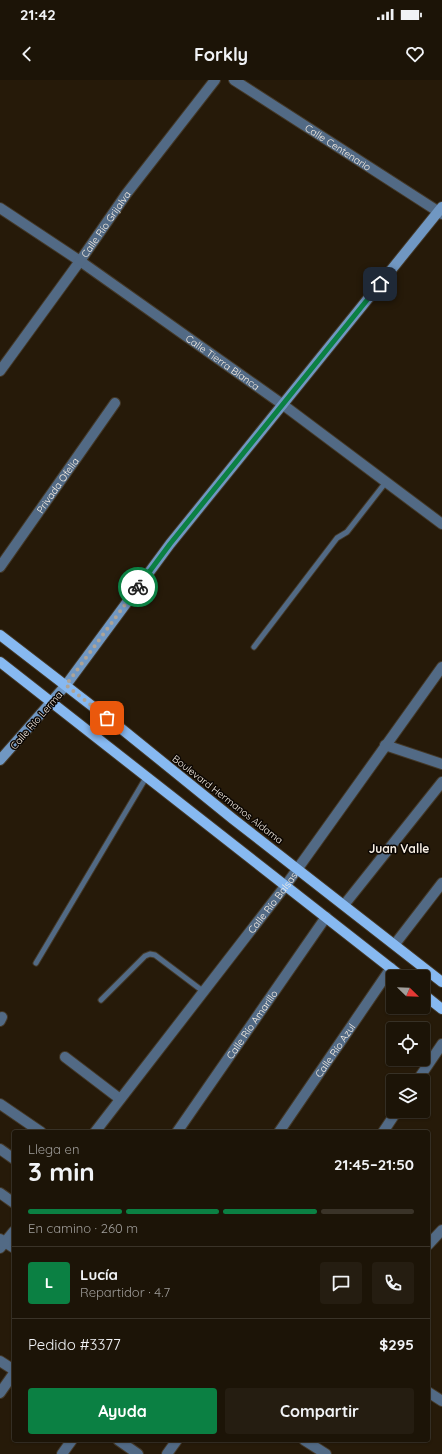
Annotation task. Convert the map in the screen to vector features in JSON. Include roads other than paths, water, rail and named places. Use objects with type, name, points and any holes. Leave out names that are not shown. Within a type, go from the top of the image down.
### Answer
[{"type":"main road","name":"Boulevard Hermanos Aldama","points":[[0,635],[66,685],[233,819],[442,982]]},
{"type":"main road","points":[[0,662],[393,970]]},
{"type":"main road","points":[[430,999],[442,1008]]},
{"type":"street","name":"Calle Río Grijalva","points":[[0,371],[80,262],[127,193],[215,80]]},
{"type":"street","name":"Calle Centenario","points":[[234,80],[441,211]]},
{"type":"street","name":"Calle Tierra Blanca","points":[[0,208],[80,262],[282,404],[442,524]]},
{"type":"street","name":"Calle Río Lerma","points":[[0,760],[66,685],[170,544],[282,404],[441,211]]},
{"type":"street","name":"Privada Ofelia","points":[[0,567],[115,404]]},
{"type":"street","name":"Calle Río Balsas","points":[[97,1130],[286,885],[442,667]]},
{"type":"street","points":[[385,745],[442,764]]},
{"type":"street","points":[[344,905],[442,782]]},
{"type":"street","points":[[395,944],[442,883]]},
{"type":"street","name":"Calle Río Amarillo","points":[[178,1130],[326,917]]},
{"type":"street","name":"Calle Río Azul","points":[[280,1130],[391,968]]},
{"type":"street","points":[[422,1074],[442,1044]]},
{"type":"street","points":[[66,1057],[120,1099]]},
{"type":"street","points":[[0,1104],[38,1130]]},
{"type":"street","points":[[384,1130],[392,1118]]},
{"type":"street","points":[[0,1149],[12,1158]]},
{"type":"street","points":[[0,1194],[12,1202]]},
{"type":"street","points":[[430,1243],[442,1230]]},
{"type":"street","points":[[12,1232],[2,1243],[12,1247]]},
{"type":"street","points":[[0,1361],[12,1370]]},
{"type":"street","points":[[0,1393],[12,1375]]},
{"type":"street","points":[[430,1393],[442,1402]]},
{"type":"street","points":[[62,1454],[71,1442]]},
{"type":"street","points":[[121,1442],[138,1454]]},
{"type":"street","points":[[167,1454],[176,1442]]},
{"type":"street","points":[[307,1442],[326,1454]]},
{"type":"lane","points":[[254,647],[337,538],[347,532],[386,482]]},
{"type":"lane","points":[[36,964],[147,776]]},
{"type":"lane","points":[[101,1000],[145,956],[150,954],[155,955],[204,992]]},
{"type":"district","name":"Juan Valle","points":[[399,849]]}]
